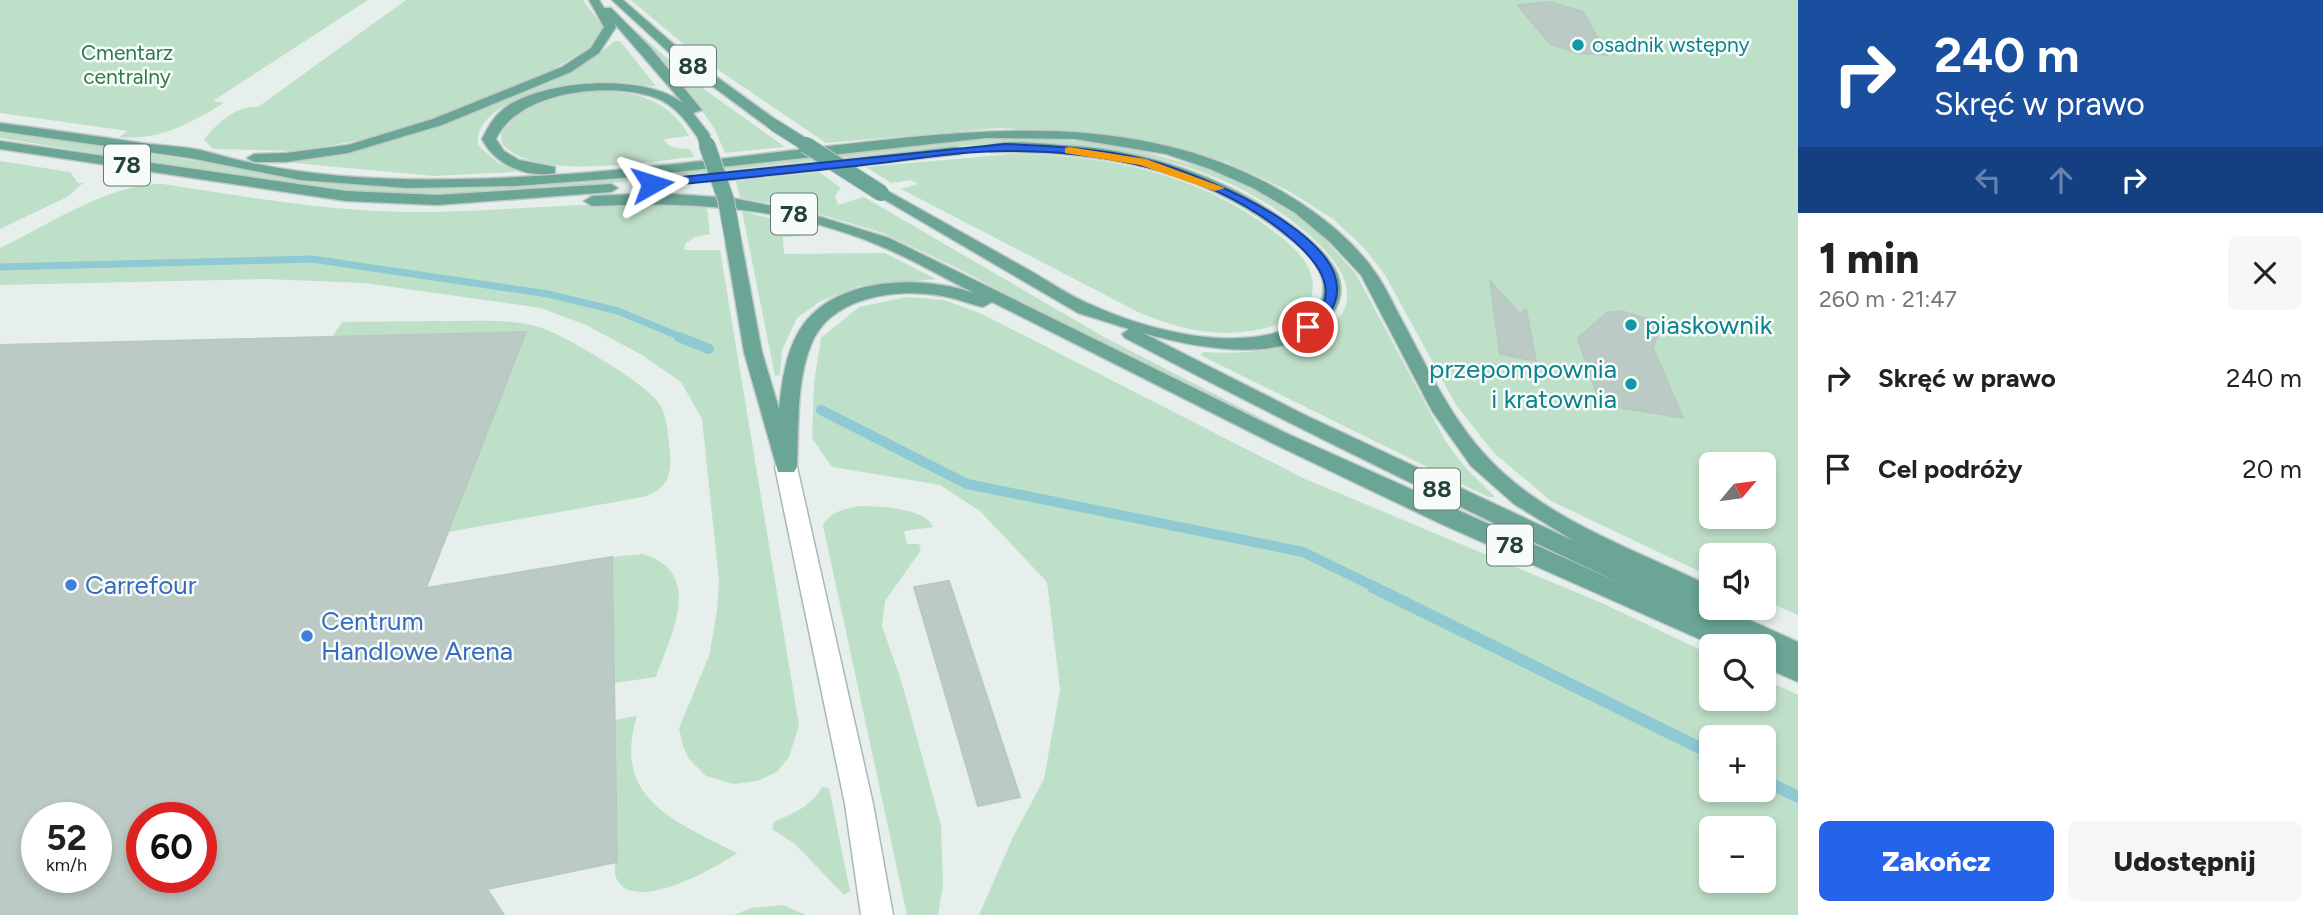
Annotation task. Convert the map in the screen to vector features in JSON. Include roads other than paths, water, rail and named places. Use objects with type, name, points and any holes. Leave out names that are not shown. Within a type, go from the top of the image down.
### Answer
[{"type":"main road","points":[[596,0],[646,50],[695,110],[726,200],[753,352],[786,467]]},
{"type":"main road","points":[[195,155],[263,158],[313,155],[414,131],[545,79],[589,56],[603,42],[610,27],[596,0]]},
{"type":"main road","name":"88","points":[[617,0],[681,57],[774,125],[881,193],[1084,309],[1240,392],[1446,494],[1798,653]]},
{"type":"main road","points":[[699,164],[595,171],[536,169],[513,163],[500,156],[489,139],[490,128],[524,103],[575,89],[635,88],[662,96],[683,109],[703,135]]},
{"type":"main road","name":"78","points":[[0,127],[195,155],[224,163],[384,182],[458,184],[622,173],[961,136],[1026,132],[1114,140],[1206,162],[1248,180],[1314,218],[1351,251],[1368,273],[1450,421],[1469,449],[1497,479],[1555,519],[1699,591]]},
{"type":"main road","name":"78","points":[[0,145],[307,192],[436,200],[495,207],[657,198],[732,203],[803,216],[862,233],[908,252],[1120,360],[1447,517],[1714,634]]},
{"type":"main road","points":[[436,200],[556,194],[972,149],[1005,147],[1075,151],[1142,162],[1202,181],[1236,196],[1287,229],[1308,247],[1324,266],[1331,281],[1332,298],[1324,314],[1308,327],[1285,337],[1240,346],[1205,344],[1084,309]]},
{"type":"main road","points":[[786,467],[794,375],[808,330],[832,308],[862,294],[910,287],[966,295],[1120,360]]},
{"type":"main road","points":[[1754,620],[1798,643]]},
{"type":"main road","points":[[1776,661],[1798,670]]},
{"type":"street","points":[[786,467],[859,804],[877,915]]},
{"type":"waterway","points":[[0,267],[312,259],[548,294],[618,311],[683,338]]},
{"type":"waterway","points":[[679,337],[709,349]]},
{"type":"waterway","points":[[821,410],[967,484],[1303,552],[1377,588]]},
{"type":"waterway","points":[[1373,587],[1699,748]]},
{"type":"waterway","points":[[1776,786],[1798,797]]},
{"type":"place","name":"osadnik wstępny","points":[[1578,45]]},
{"type":"place","name":"piaskownik","points":[[1631,325]]},
{"type":"place","name":"przepompownia i kratownia","points":[[1631,384]]},
{"type":"place","name":"Carrefour","points":[[71,585]]},
{"type":"place","name":"Centrum Handlowe Arena","points":[[307,636]]},
{"type":"park label","name":"Cmentarz centralny","points":[[127,65]]}]
